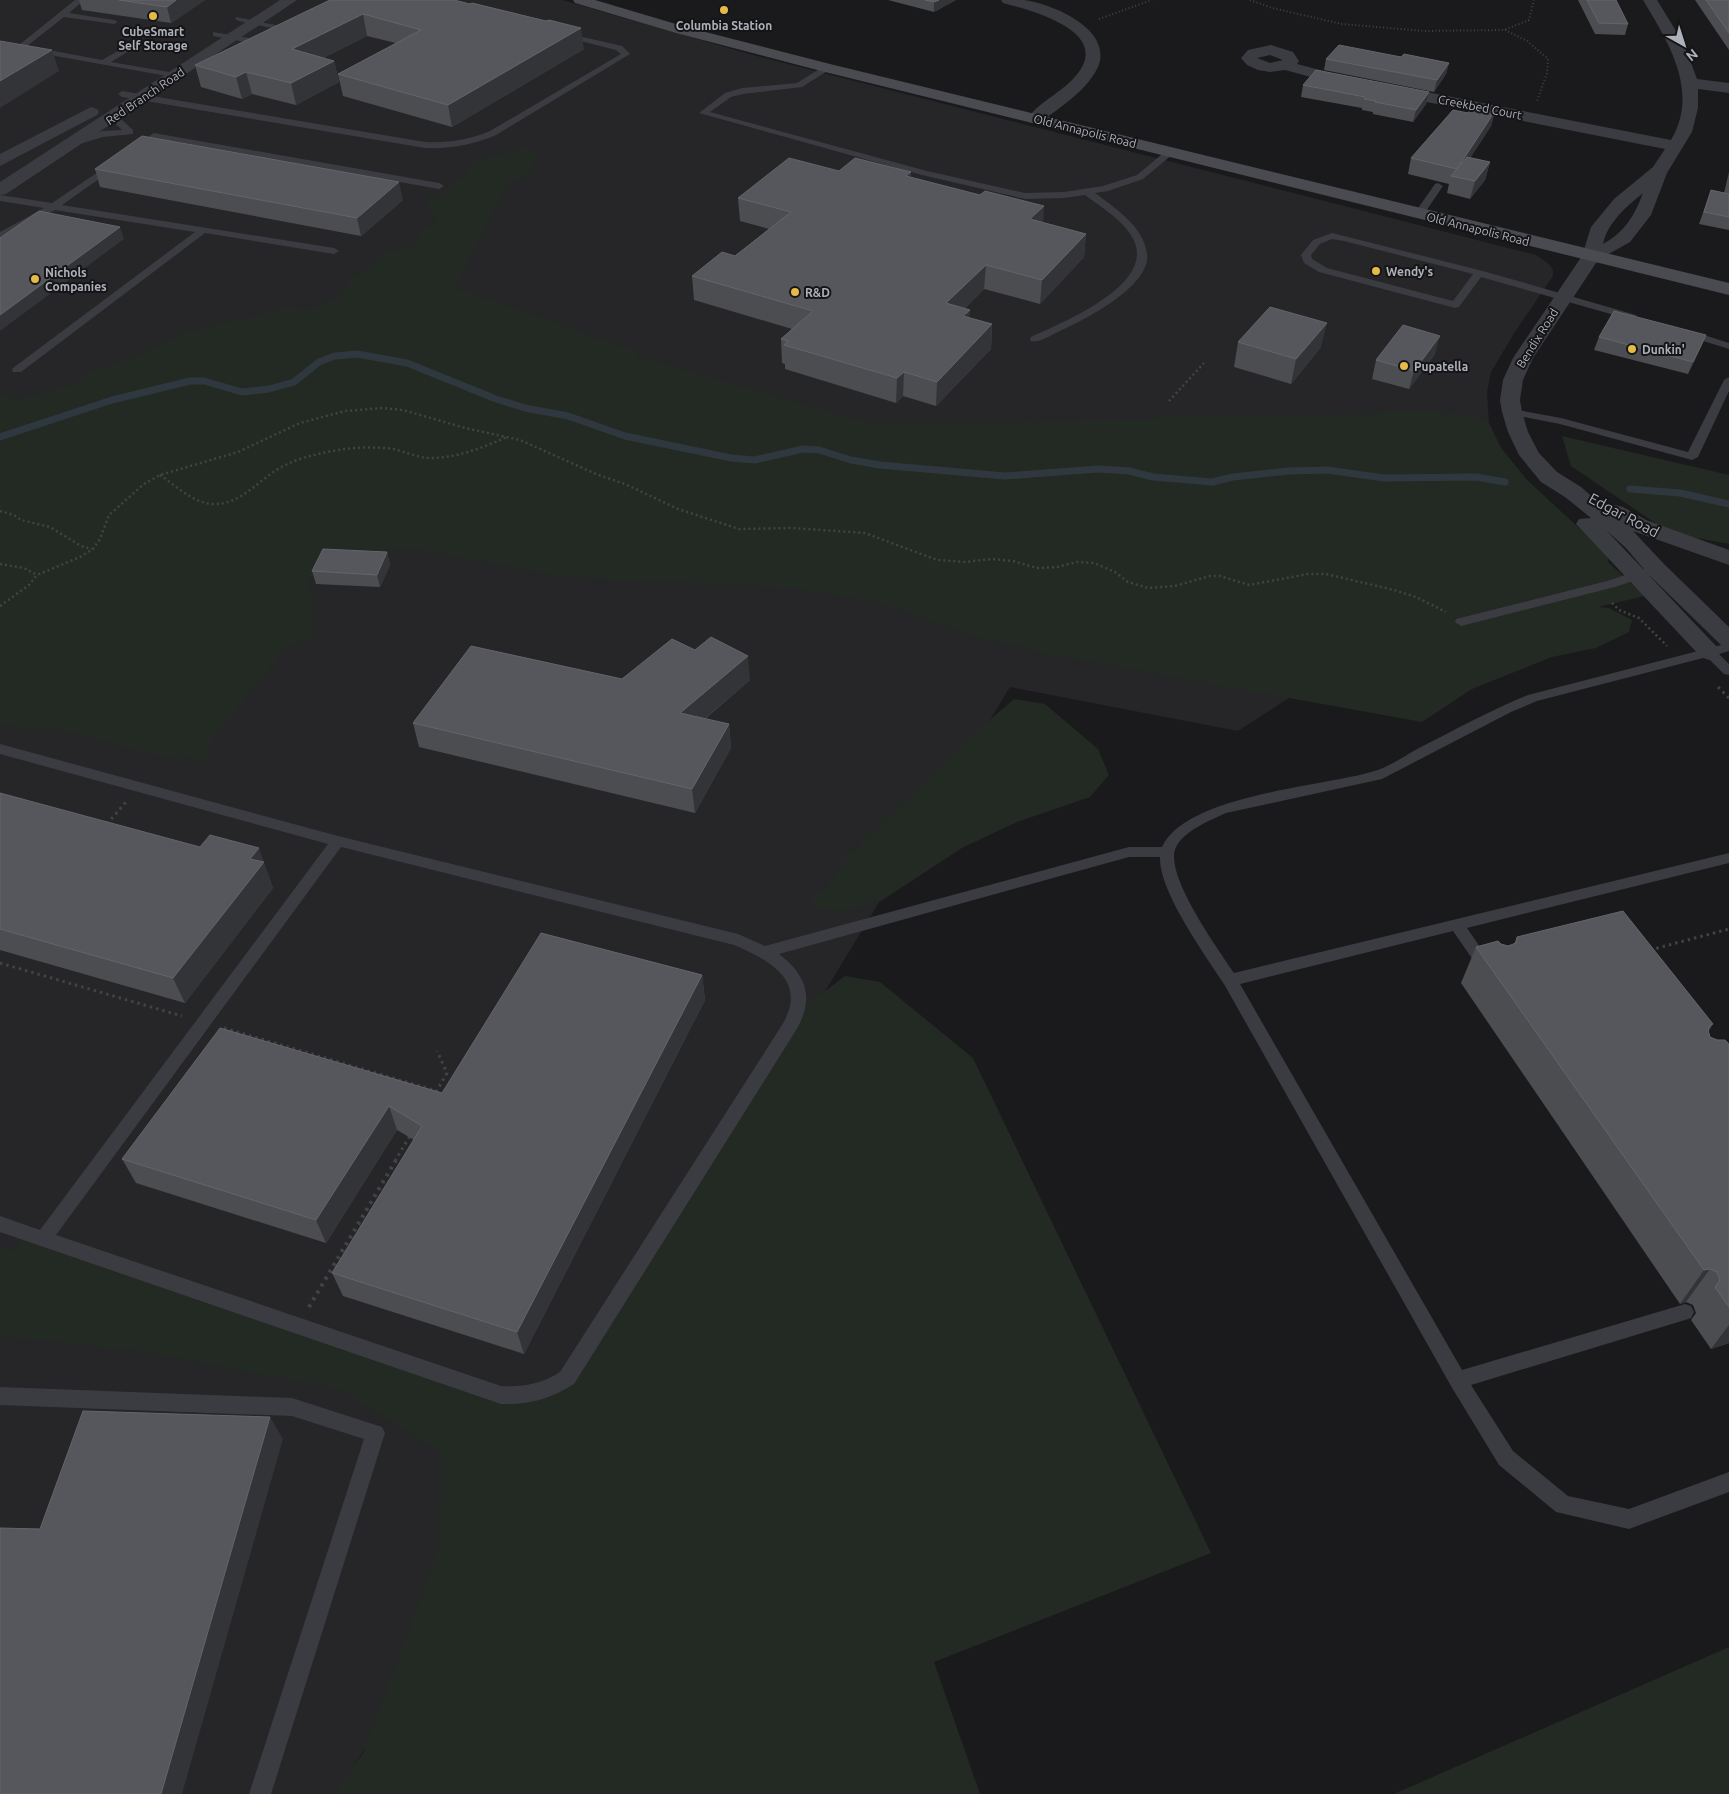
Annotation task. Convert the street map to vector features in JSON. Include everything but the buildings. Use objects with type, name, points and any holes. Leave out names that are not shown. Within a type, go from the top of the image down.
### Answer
[{"type":"main road","name":"Old Annapolis Road","points":[[580,0],[681,30],[826,68],[1729,289]]},
{"type":"main road","name":"Old Annapolis Road","points":[[1591,256],[1729,298]]},
{"type":"street","name":"Red Branch Road","points":[[0,161],[122,94],[267,0]]},
{"type":"street","name":"Red Branch Road","points":[[0,190],[290,0]]},
{"type":"street","points":[[1008,0],[1049,13],[1077,27],[1092,42],[1093,60],[1089,69],[1080,80],[1035,119]]},
{"type":"street","points":[[1591,256],[1624,238],[1646,209],[1661,169],[1686,127],[1690,111],[1692,101],[1691,83],[1684,61],[1650,0]]},
{"type":"street","name":"Creekbed Court","points":[[1285,66],[1316,75],[1676,146]]},
{"type":"street","points":[[1691,83],[1729,88]]},
{"type":"street","points":[[1591,256],[1597,231],[1620,203],[1661,169]]},
{"type":"street","name":"Bendix Road","points":[[1591,256],[1523,358],[1512,380],[1510,400],[1518,432],[1530,455],[1550,477],[1573,492],[1641,550],[1645,572],[1719,650]]},
{"type":"street","name":"Bendix Road","points":[[1550,477],[1558,496],[1612,549],[1645,572],[1729,640]]},
{"type":"street","name":"Edgar Road","points":[[1550,477],[1590,496],[1638,525],[1729,560]]},
{"type":"street","name":"Edgar Road","points":[[1612,549],[1641,550],[1706,561],[1729,560]]},
{"type":"lane","points":[[21,47],[80,0]]},
{"type":"lane","points":[[63,14],[114,22]]},
{"type":"lane","points":[[216,34],[235,36],[262,43],[294,28],[239,19]]},
{"type":"lane","points":[[122,94],[425,145],[456,144],[483,138],[493,133],[626,54],[619,48],[553,31]]},
{"type":"lane","points":[[105,62],[139,41]]},
{"type":"lane","points":[[0,44],[175,76]]},
{"type":"lane","points":[[826,68],[799,85],[742,91],[728,95],[703,113],[925,173],[1007,192],[1039,196],[1090,193],[1140,176],[1170,152]]},
{"type":"lane","points":[[116,115],[118,121],[130,132]]},
{"type":"lane","points":[[76,142],[102,134],[130,132],[439,186]]},
{"type":"lane","points":[[0,236],[53,207],[154,136]]},
{"type":"lane","points":[[1419,214],[1438,186]]},
{"type":"lane","points":[[1035,340],[1094,309],[1119,293],[1134,278],[1142,264],[1143,252],[1138,238],[1126,222],[1090,193]]},
{"type":"lane","points":[[0,198],[202,231],[334,250]]},
{"type":"lane","points":[[17,370],[202,231]]},
{"type":"lane","points":[[1480,273],[1455,305],[1323,270],[1308,262],[1306,255],[1316,242],[1332,236],[1344,238],[1480,273],[1639,319]]},
{"type":"lane","points":[[1677,330],[1725,343],[1729,346]]},
{"type":"lane","points":[[1512,412],[1561,421],[1692,457],[1729,380]]},
{"type":"lane","points":[[1461,622],[1611,584],[1645,572]]},
{"type":"lane","points":[[1729,672],[1719,650],[1533,698],[1506,709],[1377,776],[1223,810],[1200,819],[1179,834],[1167,852],[1166,867],[1173,886],[1230,980],[1458,1380],[1506,1458],[1563,1505],[1629,1519],[1729,1482]]},
{"type":"lane","points":[[0,749],[338,841],[738,940],[774,957],[790,972],[799,988],[797,1012],[782,1039],[567,1378],[550,1390],[525,1396],[501,1394],[0,1224]]},
{"type":"lane","points":[[44,1238],[338,841]]},
{"type":"lane","points":[[765,952],[1130,852],[1167,852]]},
{"type":"lane","points":[[1230,980],[1729,858]]},
{"type":"lane","points":[[1457,926],[1492,975]]},
{"type":"lane","points":[[1458,1380],[1685,1312]]},
{"type":"lane","points":[[0,1396],[292,1407],[376,1434],[260,1794]]},
{"type":"path","points":[[1077,27],[1152,0]]},
{"type":"path","points":[[1250,0],[1292,14],[1350,25],[1447,32],[1504,30],[1529,20],[1534,0]]},
{"type":"path","points":[[1504,30],[1527,41],[1548,58],[1547,72],[1531,117]]},
{"type":"path","points":[[139,41],[185,47]]},
{"type":"path","points":[[1169,401],[1204,364]]},
{"type":"path","points":[[0,606],[29,585],[37,575],[80,557],[93,549],[100,540],[109,516],[144,484],[160,475],[238,452],[300,423],[345,411],[383,408],[403,410],[465,428],[508,437],[541,448],[566,462],[625,484],[678,509],[739,529],[792,528],[865,533],[937,560],[965,562],[992,559],[1013,561],[1037,568],[1057,567],[1077,562],[1094,563],[1115,572],[1128,582],[1148,588],[1175,586],[1210,576],[1220,576],[1249,585],[1308,574],[1326,574],[1416,597],[1440,608],[1461,622]]},
{"type":"path","points":[[160,475],[195,499],[212,504],[235,501],[252,490],[269,475],[292,461],[317,454],[356,449],[396,450],[432,458],[479,449],[508,437]]},
{"type":"path","points":[[0,511],[21,520],[50,528],[81,546],[93,549]]},
{"type":"path","points":[[0,564],[24,568],[37,575]]},
{"type":"path","points":[[1610,598],[1612,604],[1620,610],[1639,618],[1671,649]]},
{"type":"path","points":[[102,830],[140,787]]},
{"type":"path","points":[[1643,952],[1729,929]]},
{"type":"path","points":[[432,1099],[447,1073],[437,1051]]},
{"type":"path","points":[[298,1325],[412,1132]]},
{"type":"shaded area","points":[[0,0],[562,0],[753,55],[1536,255],[1549,264],[1553,270],[1553,276],[1513,335],[1491,372],[1487,393],[1489,423],[1501,448],[1527,480],[1608,555],[1408,621],[1238,731],[1010,687],[337,1794],[0,1794]]},
{"type":"shaded area","points":[[524,147],[537,154],[533,169],[508,186],[454,287],[635,351],[637,356],[872,424],[1150,420],[1163,416],[1366,414],[1405,411],[1476,415],[1489,424],[1501,448],[1527,480],[1608,555],[1608,562],[1645,596],[1598,607],[1609,608],[1632,620],[1629,632],[1596,648],[1552,657],[1472,689],[1422,722],[1046,654],[1028,648],[989,641],[878,602],[795,588],[563,577],[414,549],[334,554],[309,581],[312,591],[313,638],[286,648],[207,746],[211,764],[183,758],[180,761],[59,730],[0,726],[0,395],[18,399],[70,385],[94,370],[126,360],[190,330],[204,330],[216,322],[242,320],[285,308],[306,310],[335,299],[350,281],[386,251],[414,245],[421,232],[439,219],[428,212],[425,205],[463,176],[476,161]]},
{"type":"shaded area","points":[[1562,436],[1729,475],[1729,544],[1670,533],[1571,466]]},
{"type":"shaded area","points":[[1014,699],[1045,704],[1098,749],[1109,775],[1090,797],[1017,822],[962,848],[881,901],[845,911],[817,908],[810,896],[825,890],[843,861],[965,741]]},
{"type":"shaded area","points":[[845,976],[880,982],[973,1058],[1211,1553],[934,1662],[980,1794],[334,1794],[363,1753],[440,1545],[441,1453],[340,1389],[151,1353],[34,1339],[0,1338],[0,1248],[12,1252],[27,1233],[501,1395],[550,1390],[797,1012]]},
{"type":"shaded area","points":[[1729,1647],[1729,1794],[1394,1794]]},
{"type":"waterway","points":[[0,437],[112,400],[190,381],[204,381],[242,392],[269,389],[294,382],[319,362],[335,356],[357,354],[407,363],[496,399],[525,408],[568,416],[625,436],[731,458],[755,460],[803,449],[819,450],[851,460],[880,465],[1005,476],[1098,469],[1129,471],[1153,477],[1212,482],[1233,477],[1288,471],[1327,470],[1384,478],[1476,477],[1505,482]]},
{"type":"waterway","points":[[1630,489],[1680,493],[1729,504]]},
{"type":"place","name":"Columbia Station","points":[[724,10]]},
{"type":"place","name":"CubeSmart Self Storage","points":[[153,16]]},
{"type":"place","name":"Wendy's","points":[[1376,271]]},
{"type":"place","name":"Nichols Companies","points":[[35,279]]},
{"type":"place","name":"R&D","points":[[795,292]]},
{"type":"place","name":"Dunkin'","points":[[1632,349]]},
{"type":"place","name":"Pupatella","points":[[1404,366]]}]
